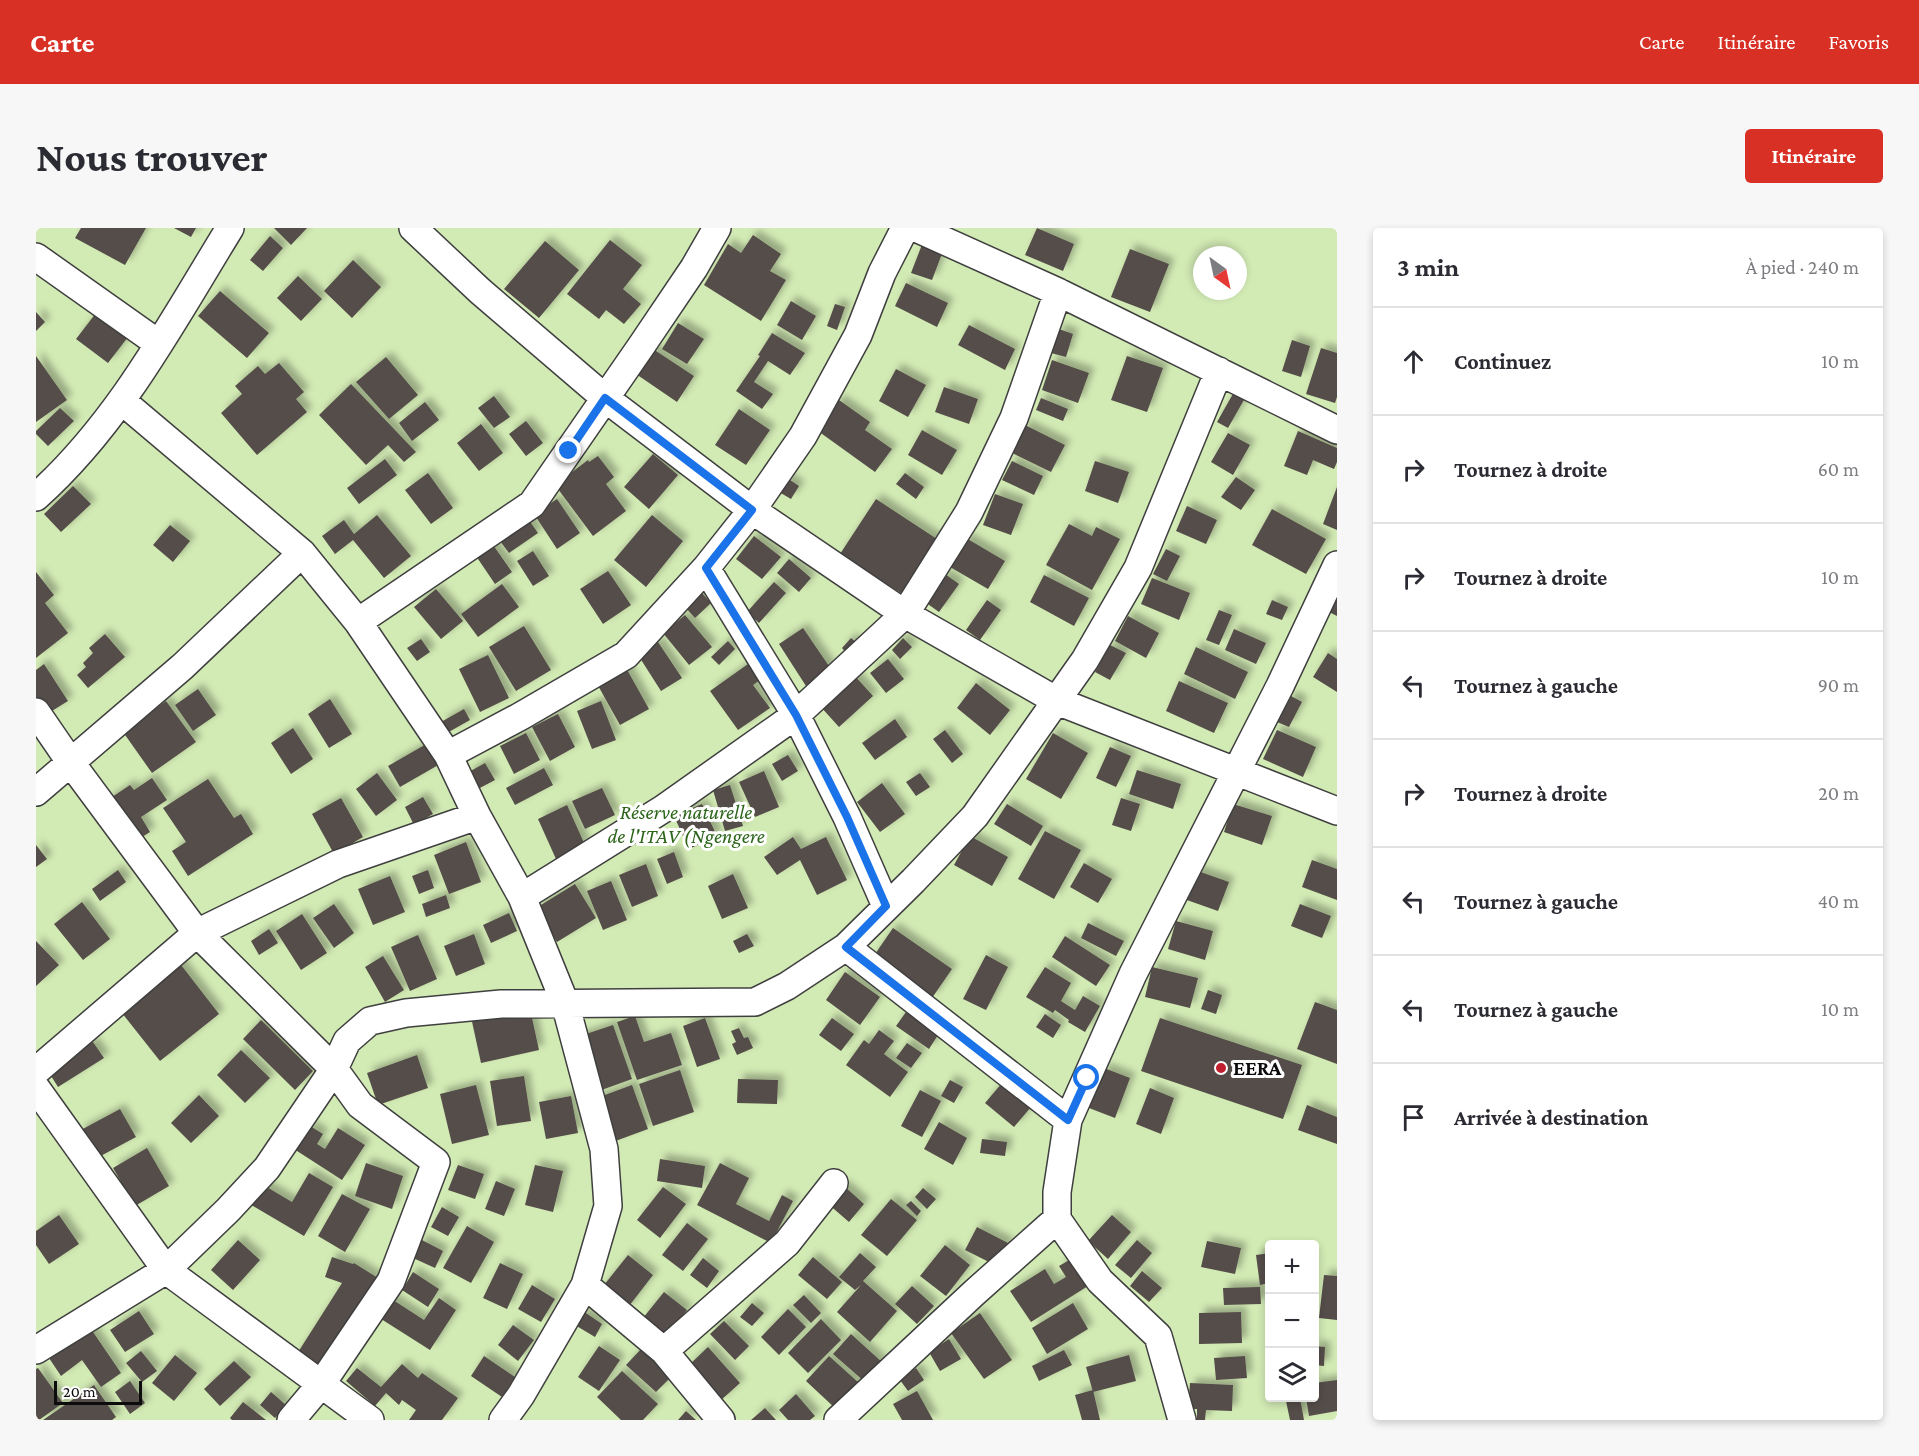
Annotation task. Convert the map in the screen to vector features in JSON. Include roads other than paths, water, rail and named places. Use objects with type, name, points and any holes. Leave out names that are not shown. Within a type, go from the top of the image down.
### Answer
[{"type":"street","points":[[36,497],[62,474],[122,401],[230,228]]},
{"type":"street","points":[[413,228],[480,291],[605,398],[752,510],[905,614],[1057,701],[1337,811]]},
{"type":"street","points":[[358,622],[532,504],[693,268],[717,228]]},
{"type":"street","points":[[448,755],[626,655],[706,568],[752,510],[809,426],[858,335],[882,273],[905,228]]},
{"type":"street","points":[[916,228],[1058,292],[1337,430]]},
{"type":"street","points":[[36,257],[159,344]]},
{"type":"street","points":[[522,897],[663,809],[796,715],[905,614],[969,512],[1014,418],[1058,292]]},
{"type":"street","points":[[36,1350],[166,1270],[228,1210],[267,1168],[334,1069],[347,1041],[370,1021],[406,1013],[501,1004],[730,1004],[755,1002],[787,986],[846,947],[975,816],[1085,660],[1138,568],[1220,371]]},
{"type":"street","points":[[122,401],[302,553],[358,622],[448,755],[477,816],[522,897],[565,1003],[604,1149],[608,1206],[585,1285],[522,1395],[503,1420]]},
{"type":"street","points":[[36,792],[183,667],[302,553]]},
{"type":"street","points":[[1182,1420],[1158,1336],[1100,1281],[1057,1218],[1057,1192],[1068,1120],[1133,974],[1280,686],[1337,565]]},
{"type":"street","points":[[706,568],[796,715],[847,817],[886,906]]},
{"type":"street","points":[[36,711],[71,763],[197,933],[334,1069],[360,1105],[436,1162],[391,1281],[322,1383],[291,1420]]},
{"type":"street","points":[[36,1071],[197,933],[339,864],[477,816]]},
{"type":"street","points":[[846,947],[1068,1120]]},
{"type":"street","points":[[36,1088],[166,1270],[370,1420]]},
{"type":"street","points":[[664,1351],[787,1243],[834,1184]]},
{"type":"street","points":[[838,1420],[1057,1218]]},
{"type":"street","points":[[585,1285],[664,1351],[721,1420]]},
{"type":"place","name":"EERA","points":[[1221,1068]]},
{"type":"park label","name":"Réserve naturelle de l'ITAV (Ngengere","points":[[686,824]]}]
